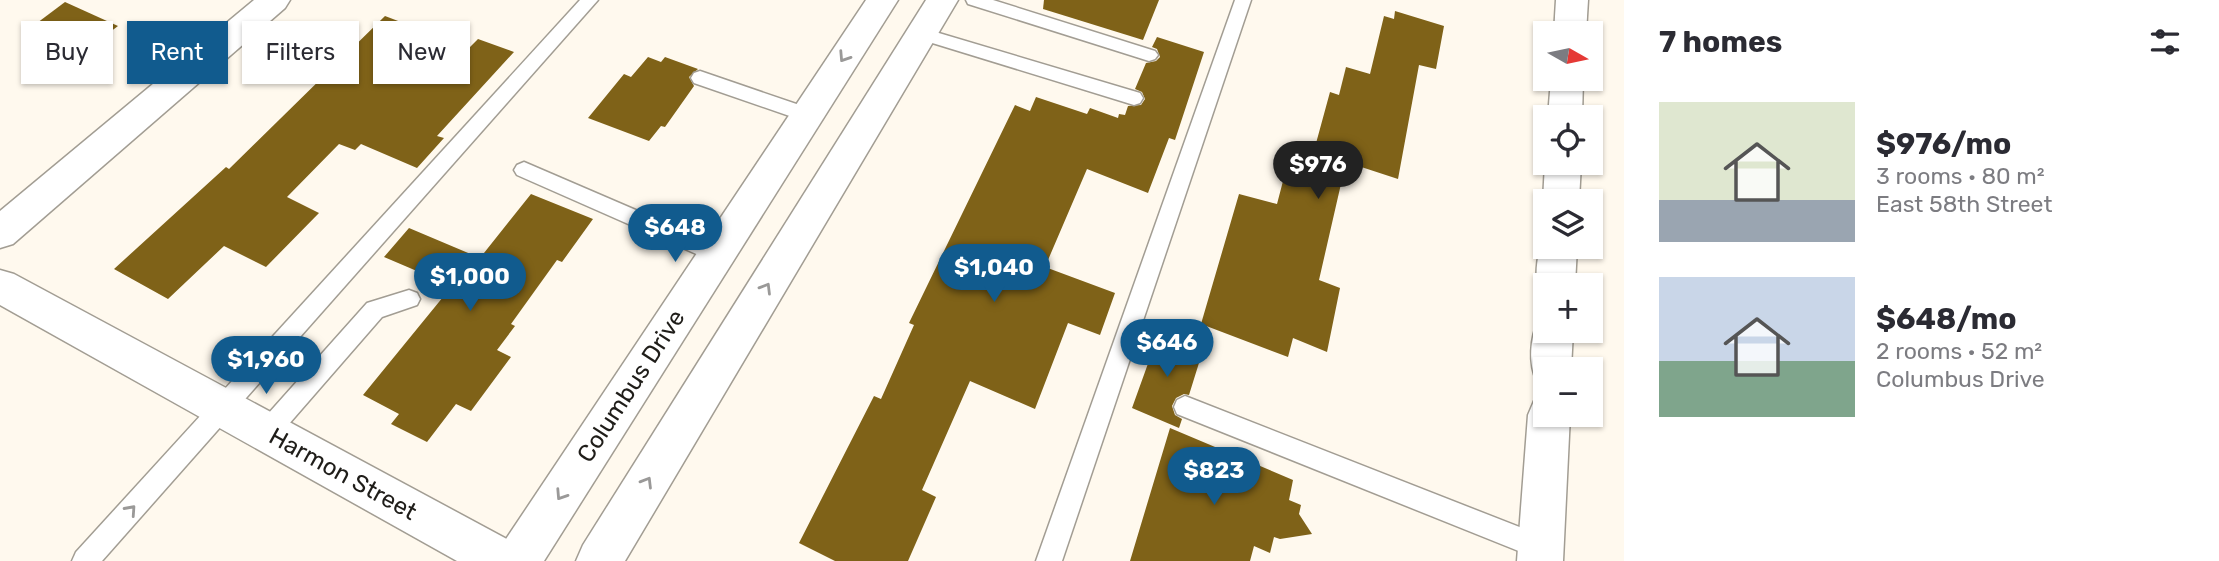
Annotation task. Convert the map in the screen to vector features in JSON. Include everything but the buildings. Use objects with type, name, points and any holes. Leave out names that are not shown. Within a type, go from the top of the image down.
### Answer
[{"type":"street","points":[[0,233],[274,0]]},
{"type":"street","name":"Columbus Drive","points":[[518,561],[882,0]]},
{"type":"street","points":[[599,561],[942,0]]},
{"type":"street","points":[[1571,21],[1572,0]]},
{"type":"street","name":"Harmon Street","points":[[0,286],[502,561]]},
{"type":"street","points":[[1541,555],[1548,427]]},
{"type":"lane","points":[[85,561],[590,0]]},
{"type":"lane","points":[[974,0],[1149,55]]},
{"type":"lane","points":[[1049,561],[1243,0]]},
{"type":"lane","points":[[922,34],[1134,98]]},
{"type":"lane","points":[[699,78],[807,115]]},
{"type":"lane","points":[[524,170],[717,254]]},
{"type":"lane","points":[[267,432],[375,310],[409,299]]},
{"type":"lane","points":[[1185,408],[1541,555]]}]
